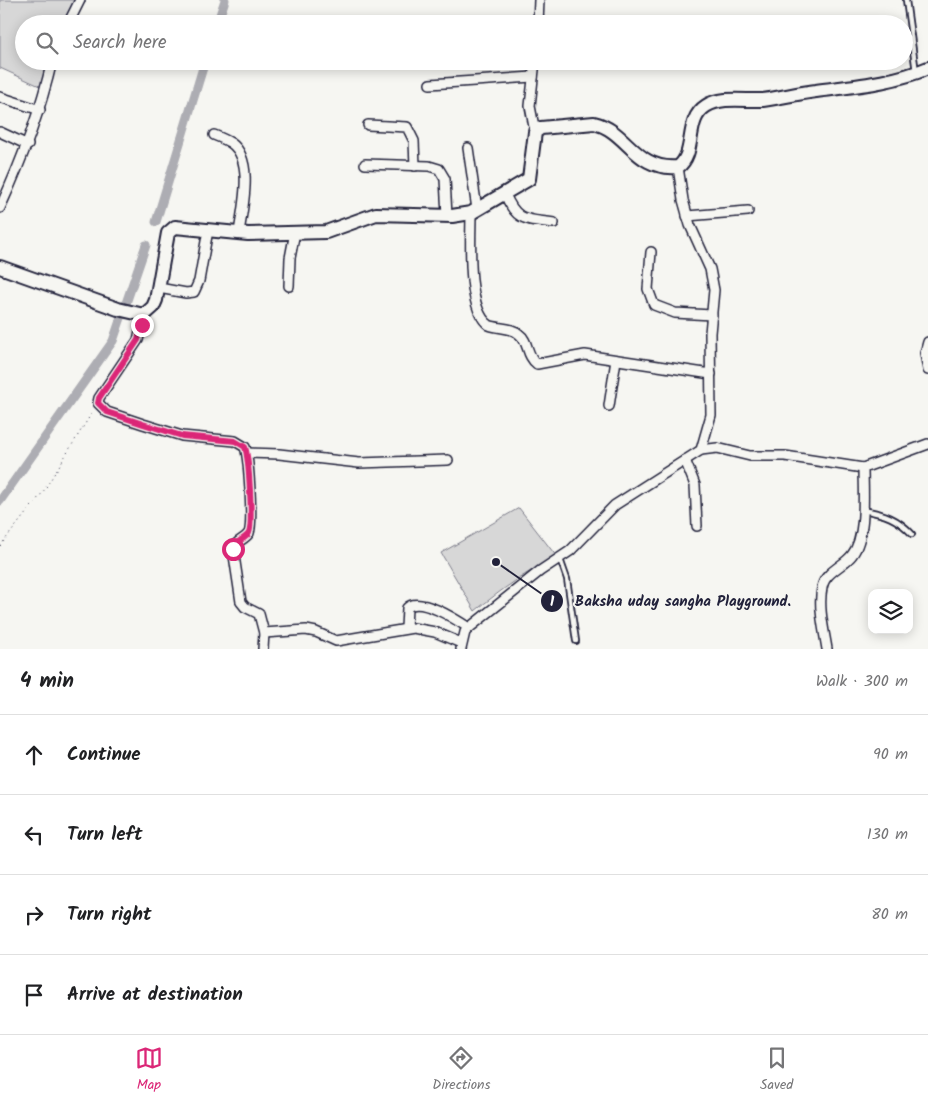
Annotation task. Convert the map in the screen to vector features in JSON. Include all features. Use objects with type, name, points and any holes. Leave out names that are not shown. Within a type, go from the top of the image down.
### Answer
[{"type":"street","points":[[72,15],[80,0]]},
{"type":"street","points":[[538,15],[539,0]]},
{"type":"street","points":[[0,208],[28,144],[40,110],[50,70]]},
{"type":"street","points":[[0,268],[118,309],[141,314],[153,307],[159,288],[170,229],[181,226],[239,233],[326,232],[346,226],[365,216],[376,214],[447,216],[474,211],[529,179],[535,132],[530,106],[534,70]]},
{"type":"street","points":[[535,132],[546,127],[594,123],[601,125],[618,136],[635,154],[648,162],[670,168],[678,167],[686,158],[696,118],[702,109],[713,103],[734,100],[764,100],[879,82],[922,71]]},
{"type":"street","points":[[430,84],[533,77]]},
{"type":"street","points":[[0,97],[40,110]]},
{"type":"street","points":[[368,125],[407,128],[414,141],[415,166]]},
{"type":"street","points":[[0,132],[28,144]]},
{"type":"street","points":[[214,135],[231,143],[243,158],[246,172],[239,233]]},
{"type":"street","points":[[468,148],[474,211],[474,291],[480,313],[486,323],[520,334],[531,358],[537,364],[585,355],[711,374]]},
{"type":"street","points":[[365,164],[429,166],[442,172],[445,179],[447,216]]},
{"type":"street","points":[[678,167],[683,200],[710,268],[714,290],[711,415],[701,450]]},
{"type":"street","points":[[505,194],[511,209],[518,215],[554,223]]},
{"type":"street","points":[[688,216],[748,211]]},
{"type":"street","points":[[159,288],[186,293],[194,292],[199,281],[208,230]]},
{"type":"street","points":[[289,286],[290,258],[295,232]]},
{"type":"street","points":[[651,252],[648,290],[654,305],[674,313],[712,315]]},
{"type":"street","points":[[141,314],[138,340],[99,398],[98,403],[107,412],[182,436],[235,441],[245,447],[247,453],[250,526],[246,536],[234,544],[233,556],[241,602],[245,607],[259,614],[264,633],[264,649]]},
{"type":"street","points":[[928,342],[925,353],[928,370]]},
{"type":"street","points":[[609,406],[616,360]]},
{"type":"street","points":[[264,633],[306,630],[316,632],[336,641],[406,628],[434,632],[461,646],[469,628],[540,571],[560,559],[615,505],[648,486],[701,450],[717,448],[750,456],[785,456],[863,468],[928,444]]},
{"type":"street","points":[[247,453],[279,454],[359,463],[448,460]]},
{"type":"street","points":[[685,460],[695,485],[697,526]]},
{"type":"street","points":[[827,649],[822,588],[832,571],[848,560],[854,552],[859,538],[863,468]]},
{"type":"street","points":[[406,628],[407,608],[414,605],[433,608],[469,628]]},
{"type":"lane","points":[[906,0],[909,15]]},
{"type":"lane","points":[[913,31],[922,71]]},
{"type":"lane","points":[[862,510],[885,514],[897,520],[912,534]]},
{"type":"lane","points":[[560,559],[567,579],[576,641]]},
{"type":"path","points":[[0,546],[43,492],[98,403]]},
{"type":"shaded area","points":[[0,0],[81,0],[73,15],[15,15],[15,70],[49,70],[44,88],[0,68]]},
{"type":"shaded area","points":[[519,508],[557,557],[514,581],[475,611],[441,553]]},
{"type":"waterway","points":[[220,15],[225,0]]},
{"type":"waterway","points":[[156,222],[202,70]]},
{"type":"waterway","points":[[0,501],[113,341],[146,245]]},
{"type":"place","name":"Baksha uday sangha Playground.","points":[[496,562]]},
{"type":"route","points":[[142,325],[138,340],[99,398],[98,403],[107,412],[182,436],[235,441],[245,447],[248,462],[250,526],[249,532],[234,544],[233,549]]}]
